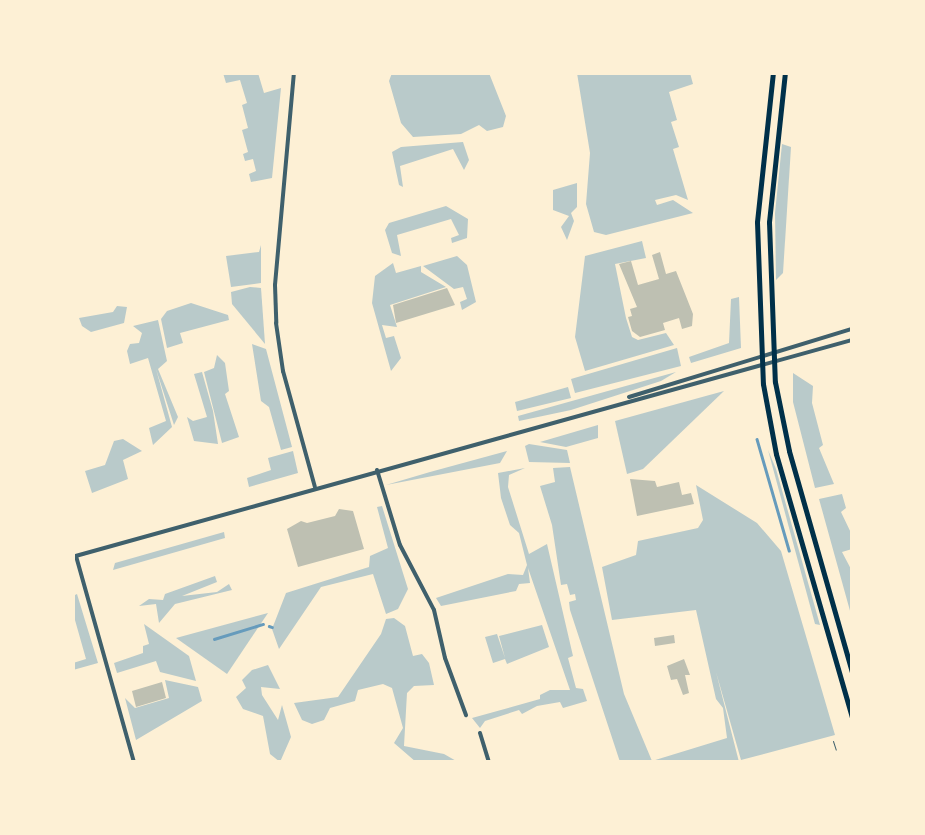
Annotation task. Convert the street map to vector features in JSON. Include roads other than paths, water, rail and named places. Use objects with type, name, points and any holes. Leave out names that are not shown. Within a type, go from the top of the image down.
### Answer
[{"type":"main road","points":[[772,72],[757,222],[759,355],[776,454],[852,718]]},
{"type":"main road","points":[[785,72],[769,222],[772,351],[789,451],[852,672]]},
{"type":"main road","points":[[830,639],[842,636]]},
{"type":"street","points":[[294,72],[274,284],[283,371],[314,487]]},
{"type":"street","points":[[625,400],[852,329]]},
{"type":"street","points":[[134,762],[74,556],[852,340]]},
{"type":"street","points":[[377,470],[400,545],[434,610],[444,658],[466,715]]},
{"type":"street","points":[[480,734],[489,762]]},
{"type":"lane","points":[[834,741],[836,750]]},
{"type":"waterway","points":[[757,439],[789,550]]},
{"type":"waterway","points":[[214,639],[263,624]]}]
